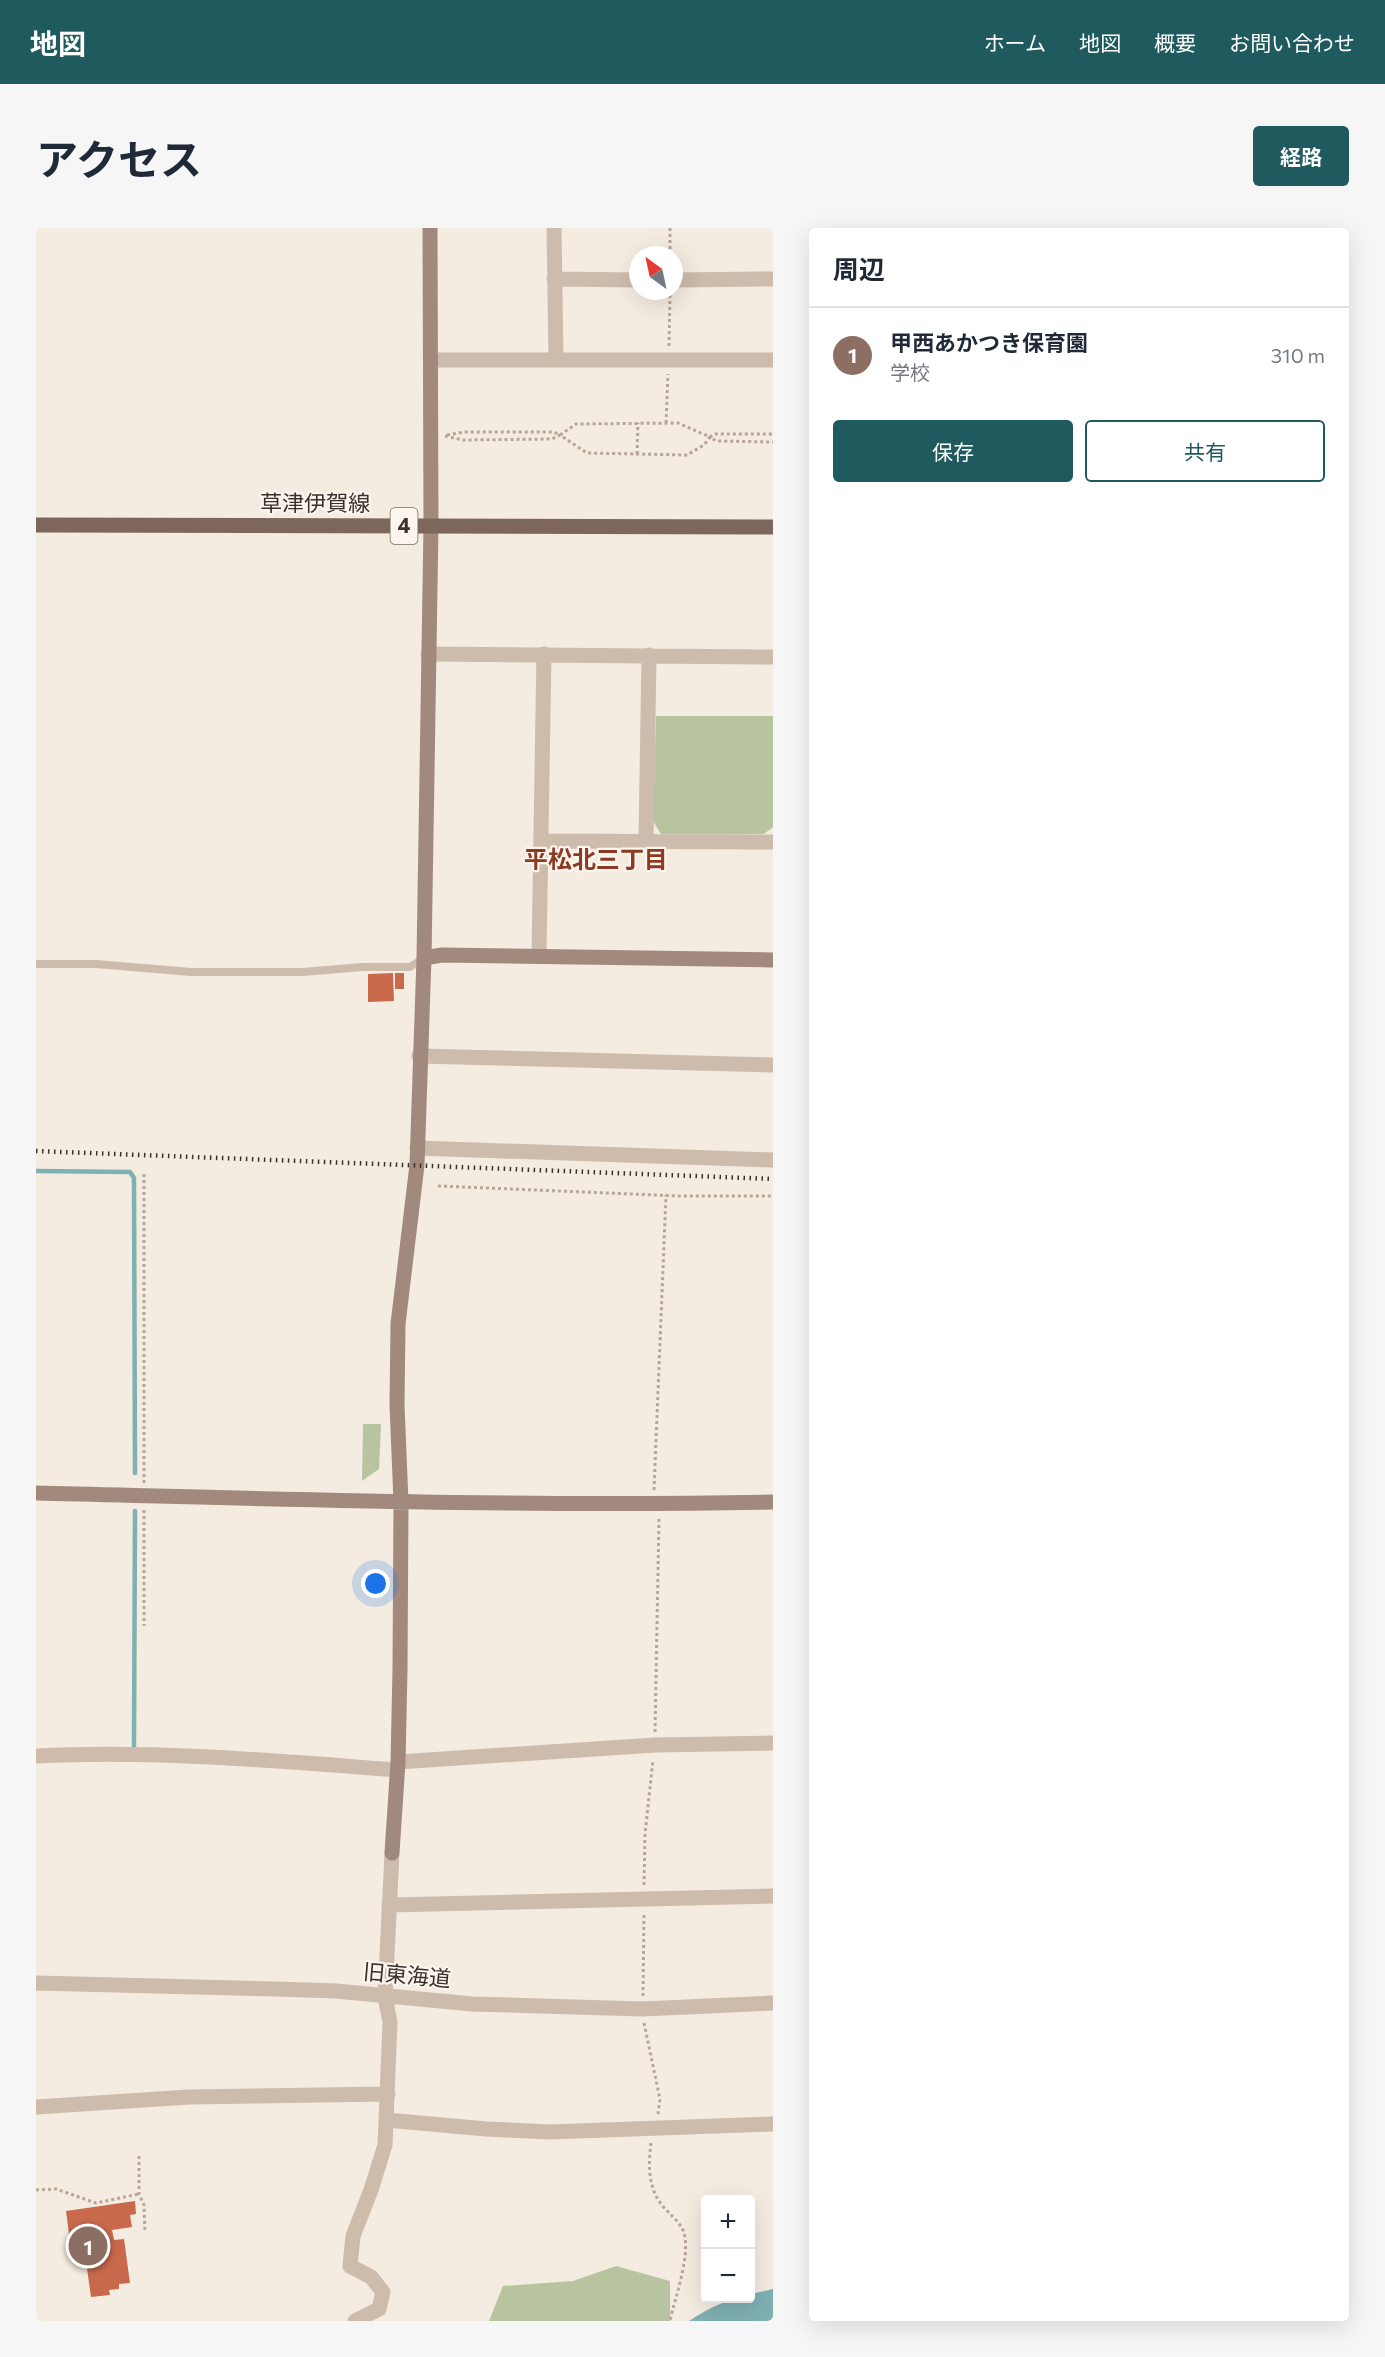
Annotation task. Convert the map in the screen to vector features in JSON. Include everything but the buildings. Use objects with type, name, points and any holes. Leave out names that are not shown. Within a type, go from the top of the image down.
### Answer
[{"type":"main road","name":"草津伊賀線","points":[[36,525],[773,527]]},
{"type":"street","points":[[356,2321],[380,2309],[383,2292],[371,2277],[350,2266],[353,2236],[385,2145],[387,2120],[390,2022],[385,1997],[398,1766],[401,1502],[398,1324],[417,1148],[424,958],[431,526],[430,228]]},
{"type":"street","points":[[554,228],[556,358]]},
{"type":"street","points":[[554,279],[629,279]]},
{"type":"street","points":[[683,280],[773,279]]},
{"type":"street","points":[[431,360],[556,358],[773,360]]},
{"type":"street","points":[[428,654],[773,657]]},
{"type":"street","points":[[539,955],[544,654]]},
{"type":"street","points":[[646,841],[650,655]]},
{"type":"street","points":[[542,841],[773,842]]},
{"type":"street","points":[[424,958],[442,955],[539,955],[773,960]]},
{"type":"street","points":[[419,1056],[773,1065]]},
{"type":"street","points":[[417,1148],[773,1160]]},
{"type":"street","points":[[36,1493],[401,1502],[660,1504],[773,1502]]},
{"type":"street","points":[[36,1756],[97,1753],[398,1766],[655,1745],[773,1743]]},
{"type":"street","points":[[389,1905],[773,1896]]},
{"type":"street","name":"旧東海道","points":[[36,1983],[336,1991],[472,2004],[642,2009],[773,2003]]},
{"type":"street","points":[[36,2107],[189,2097],[388,2094]]},
{"type":"street","points":[[387,2120],[550,2132],[773,2124]]},
{"type":"lane","points":[[36,964],[96,964],[191,972],[303,972],[362,967],[410,967],[424,958]]},
{"type":"path","points":[[670,228],[670,246]]},
{"type":"path","points":[[666,423],[670,300]]},
{"type":"path","points":[[637,454],[638,423]]},
{"type":"path","points":[[773,434],[715,434],[710,437],[704,445],[687,455],[587,453],[560,435],[554,432],[475,432],[443,436],[463,440],[552,440],[560,435],[576,424],[678,423],[710,437],[716,441],[773,442]]},
{"type":"path","points":[[144,1172],[144,1626]]},
{"type":"path","points":[[438,1185],[666,1195],[773,1196]]},
{"type":"path","points":[[660,1504],[654,1491],[666,1195]]},
{"type":"path","points":[[642,2009],[660,2098],[657,2128],[651,2145],[650,2180],[661,2205],[676,2219],[683,2231],[684,2240],[681,2277],[670,2321]]},
{"type":"path","points":[[139,2156],[139,2194],[144,2205],[145,2232]]},
{"type":"path","points":[[36,2190],[56,2189],[96,2203],[139,2194]]},
{"type":"green space","points":[[656,716],[773,716],[773,827],[764,834],[661,834],[653,821]]},
{"type":"green space","points":[[363,1424],[381,1424],[379,1469],[362,1481]]},
{"type":"green space","points":[[616,2266],[670,2281],[670,2321],[489,2321],[503,2286],[573,2281]]},
{"type":"water","points":[[773,2289],[773,2321],[689,2321],[724,2303],[755,2303],[755,2293]]},
{"type":"waterway","points":[[36,1171],[130,1172],[134,1178],[135,1473]]},
{"type":"waterway","points":[[134,1746],[135,1511]]},
{"type":"railway","points":[[36,1151],[773,1179]]},
{"type":"place","name":"甲西あかつき保育園","points":[[88,2246]]},
{"type":"district","name":"平松北三丁目","points":[[596,860]]}]
